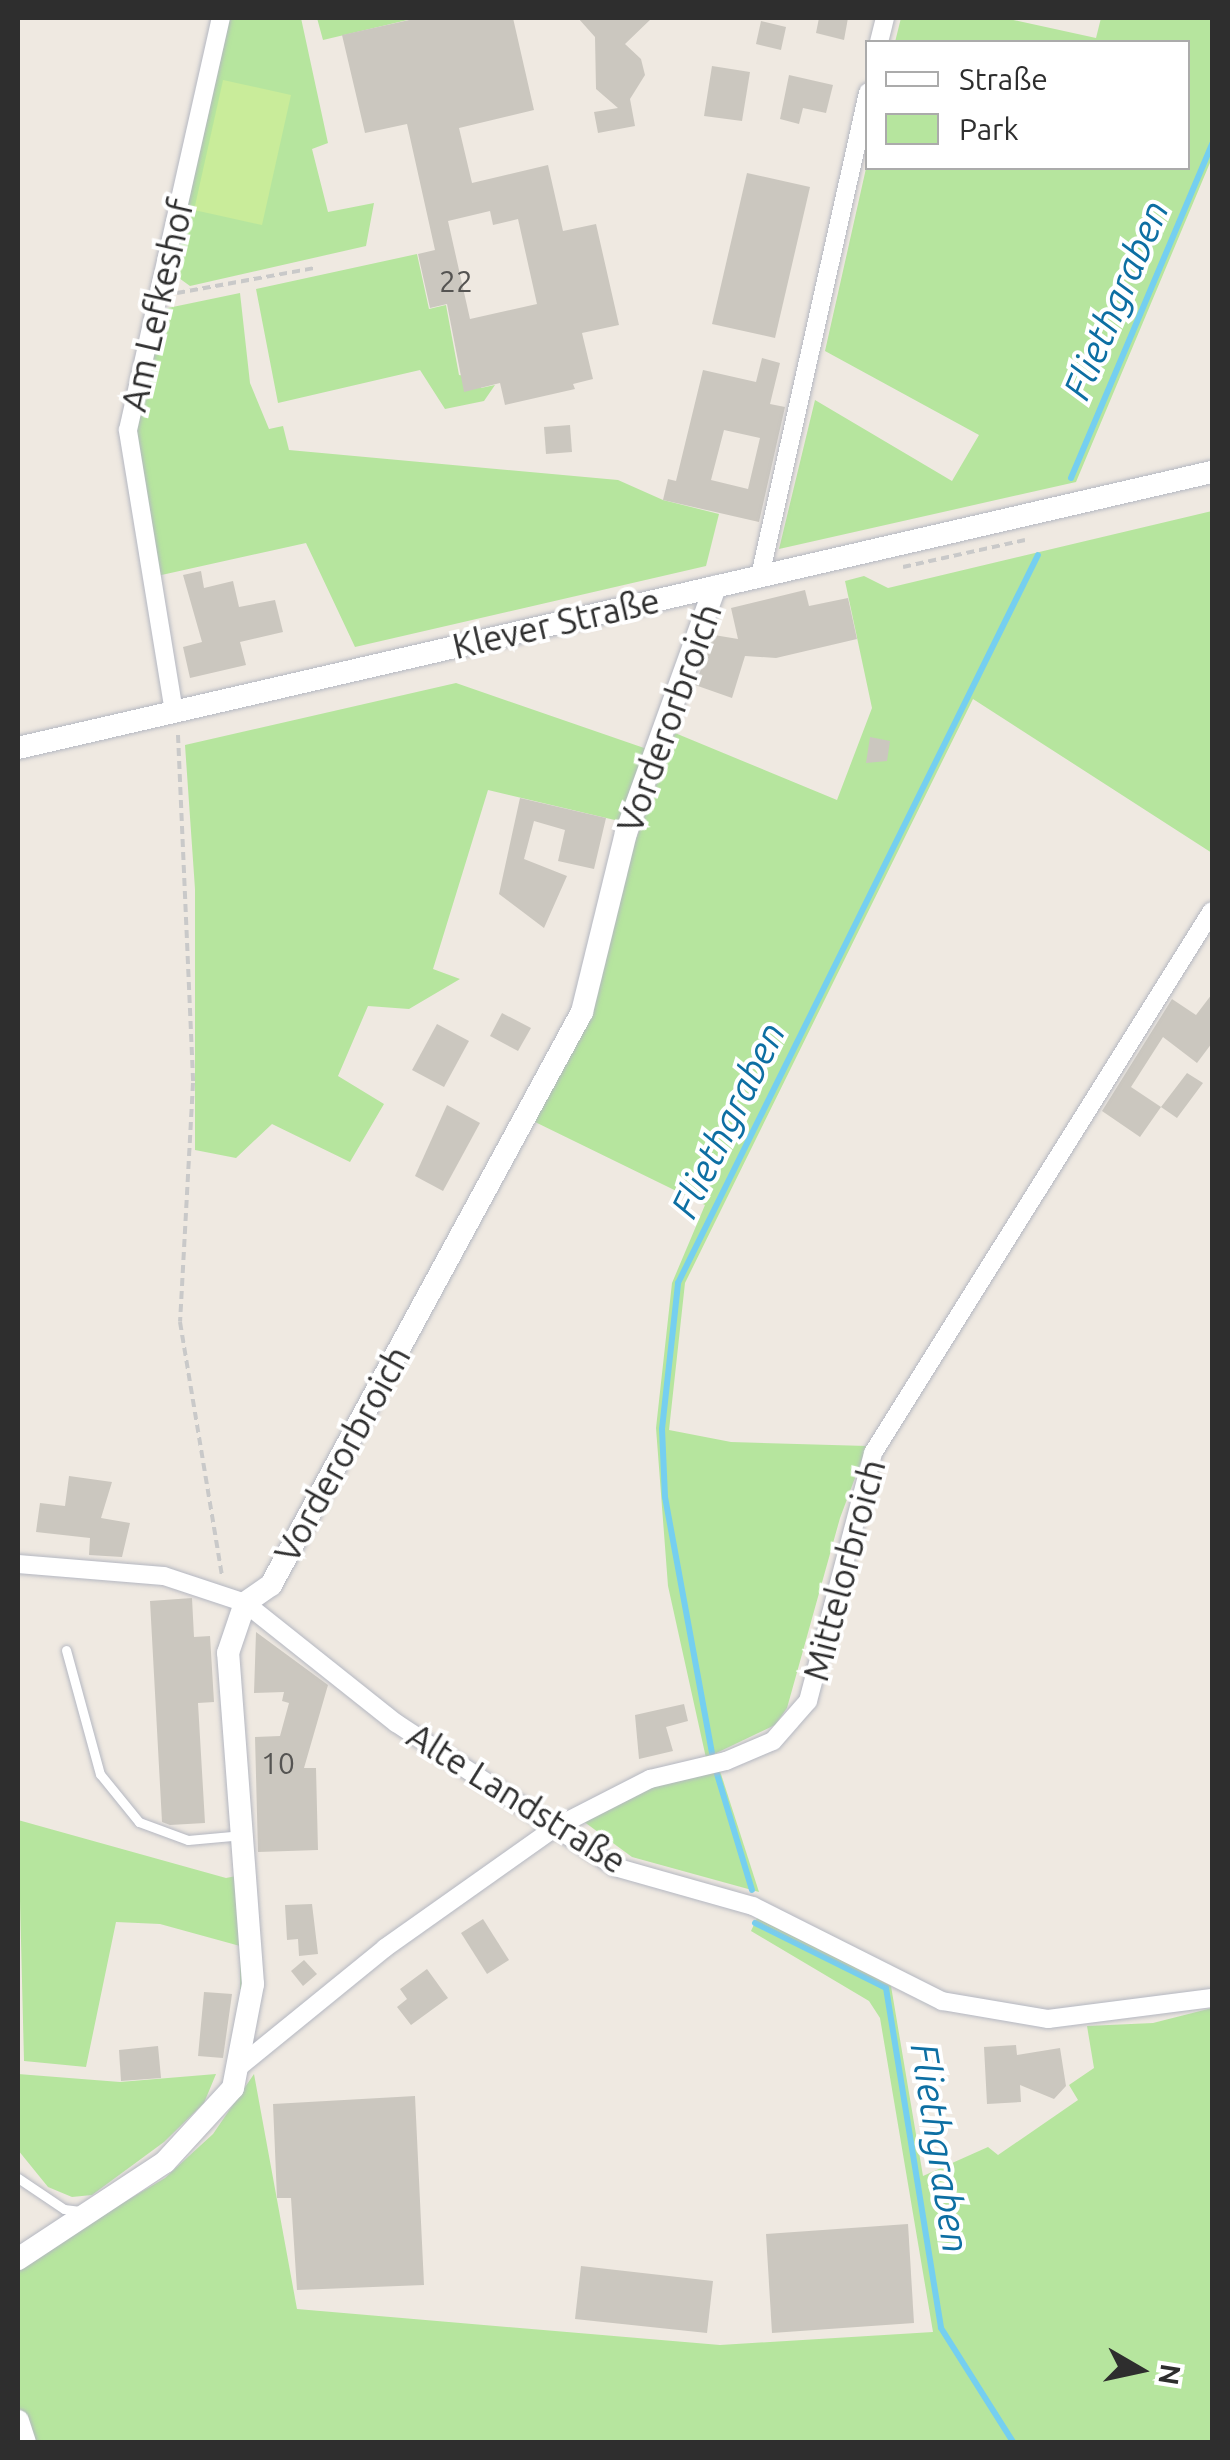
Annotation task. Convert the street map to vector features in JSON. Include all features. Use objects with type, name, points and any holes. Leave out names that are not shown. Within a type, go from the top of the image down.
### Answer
[{"type":"street","name":"Am Lefkeshof","points":[[174,712],[128,430],[222,18]]},
{"type":"street","name":"Vorderorbroich","points":[[760,576],[865,105]]},
{"type":"street","name":"Klever Straße","points":[[18,748],[1212,472]]},
{"type":"street","name":"Vorderorbroich","points":[[18,2259],[132,2187],[196,2134],[233,2088],[253,1984],[245,1835],[228,1653],[235,1600],[271,1585],[582,1012],[626,832],[715,586]]},
{"type":"street","name":"Mittelorbroich","points":[[240,2066],[385,1948],[556,1826],[650,1779],[726,1761],[773,1741],[808,1700],[873,1453],[1212,911]]},
{"type":"street","name":"Alte Landstraße","points":[[18,1564],[164,1576],[235,1600],[396,1723],[615,1867],[753,1906],[942,2000],[1048,2019],[1212,1998]]},
{"type":"street","points":[[18,2420],[25,2442]]},
{"type":"lane","points":[[66,1650],[100,1774],[139,1822],[188,1840],[245,1835]]},
{"type":"lane","points":[[18,2178],[64,2209],[88,2212]]},
{"type":"path","points":[[158,296],[314,268]]},
{"type":"path","points":[[174,712],[189,887],[193,1083],[180,1322],[235,1600]]},
{"type":"green space","points":[[230,18],[301,18],[328,143],[312,149],[328,212],[374,203],[366,246],[190,286],[172,273]]},
{"type":"green space","points":[[317,18],[416,18],[323,40]]},
{"type":"green space","points":[[901,18],[1004,18],[1096,38],[1101,18],[1212,18],[1212,158],[1076,482],[779,549],[815,400],[952,481],[979,435],[825,351],[866,170],[1190,170],[1190,40],[896,40]]},
{"type":"green space","points":[[223,80],[291,95],[262,225],[194,210]]},
{"type":"green space","points":[[417,254],[429,309],[446,305],[459,375],[478,378],[481,388],[495,385],[484,401],[445,409],[420,370],[278,403],[256,289]]},
{"type":"green space","points":[[240,293],[250,383],[269,429],[283,426],[289,450],[618,480],[663,500],[719,514],[706,566],[355,647],[306,543],[157,576],[134,434],[163,309]]},
{"type":"green space","points":[[1212,511],[1212,853],[973,699],[685,1283],[669,1430],[731,1442],[867,1446],[840,1518],[787,1708],[775,1725],[706,1758],[668,1586],[656,1428],[672,1283],[705,1205],[533,1121],[675,733],[837,800],[872,708],[845,581],[864,576],[888,588]]},
{"type":"green space","points":[[456,683],[647,749],[619,821],[488,790],[433,969],[460,979],[409,1009],[368,1006],[338,1076],[384,1104],[350,1162],[272,1124],[236,1158],[195,1150],[195,889],[185,745]]},
{"type":"green space","points":[[720,1771],[759,1892],[632,1857],[583,1821],[648,1788]]},
{"type":"green space","points":[[18,1820],[226,1878],[241,1875],[246,1989],[240,1989],[240,1946],[160,1924],[116,1922],[86,2067],[24,2061]]},
{"type":"green space","points":[[758,1916],[891,1986],[923,2176],[988,2147],[998,2155],[1078,2100],[1069,2085],[1094,2068],[1087,2026],[1153,2023],[1212,2008],[1212,2442],[18,2442],[18,2272],[24,2261],[165,2178],[213,2134],[254,2074],[297,2309],[720,2345],[933,2332],[880,2018],[869,2001],[751,1931]]},
{"type":"green space","points":[[18,2074],[120,2082],[216,2074],[204,2103],[164,2142],[92,2195],[72,2197],[48,2187],[18,2150]]},
{"type":"building","points":[[418,18],[513,18],[534,110],[459,128],[472,183],[548,165],[563,231],[596,224],[619,325],[582,333],[593,379],[573,384],[575,389],[505,405],[500,383],[464,392],[447,304],[430,308],[418,254],[435,250],[407,124],[365,133],[342,35]],"holes":[[[490,211],[493,225],[518,219],[537,304],[470,319],[448,221]]]},
{"type":"building","points":[[578,18],[652,18],[625,44],[641,59],[645,75],[630,99],[635,126],[598,133],[594,112],[618,108],[596,89],[595,37]]},
{"type":"building","points":[[819,18],[848,18],[844,40],[816,33]]},
{"type":"building","points":[[761,21],[786,27],[781,50],[756,44]]},
{"type":"building","points":[[712,66],[750,72],[742,121],[704,116]]},
{"type":"building","points":[[789,75],[833,85],[826,113],[803,108],[799,124],[780,119]]},
{"type":"building","points":[[747,173],[810,187],[775,338],[712,324]]},
{"type":"building","points":[[762,358],[780,363],[770,404],[785,407],[759,522],[663,500],[668,479],[676,481],[703,370],[756,382]],"holes":[[[724,430],[760,438],[748,489],[711,480]]]},
{"type":"building","points":[[570,425],[572,452],[546,454],[544,427]]},
{"type":"building","points":[[201,571],[204,588],[233,581],[239,607],[275,600],[283,632],[240,642],[246,665],[190,678],[183,647],[202,642],[183,575]]},
{"type":"building","points":[[805,590],[809,606],[848,598],[857,639],[776,658],[745,656],[732,698],[695,685],[714,635],[738,639],[731,608]]},
{"type":"building","points":[[870,737],[890,741],[887,761],[866,763]]},
{"type":"building","points":[[520,798],[606,818],[594,869],[558,861],[565,830],[534,821],[524,859],[567,876],[544,928],[499,894]]},
{"type":"building","points":[[1212,994],[1212,1043],[1197,1063],[1163,1037],[1131,1087],[1161,1107],[1140,1137],[1102,1111],[1172,999],[1196,1015]]},
{"type":"building","points":[[502,1013],[531,1028],[518,1051],[490,1036]]},
{"type":"building","points":[[437,1024],[469,1041],[444,1087],[412,1070]]},
{"type":"building","points":[[1187,1073],[1203,1083],[1177,1118],[1161,1107]]},
{"type":"building","points":[[447,1105],[480,1123],[443,1191],[415,1176]]},
{"type":"building","points":[[69,1476],[112,1482],[101,1518],[130,1523],[122,1557],[89,1555],[90,1538],[36,1532],[40,1503],[65,1506]]},
{"type":"building","points":[[192,1598],[194,1637],[210,1636],[214,1702],[198,1703],[205,1823],[170,1825],[162,1822],[150,1601]]},
{"type":"building","points":[[256,1632],[328,1685],[304,1768],[316,1768],[318,1850],[258,1852],[255,1737],[280,1736],[289,1703],[282,1701],[284,1692],[254,1693]]},
{"type":"building","points":[[684,1704],[688,1721],[666,1727],[673,1751],[639,1759],[635,1715]]},
{"type":"building","points":[[312,1904],[318,1954],[299,1956],[298,1939],[287,1940],[285,1905]]},
{"type":"building","points":[[483,1919],[509,1960],[487,1974],[461,1933]]},
{"type":"building","points":[[304,1960],[317,1974],[303,1986],[291,1971]]},
{"type":"building","points":[[427,1969],[448,1998],[411,2025],[397,2007],[407,1999],[400,1989]]},
{"type":"building","points":[[204,1992],[232,1994],[223,2058],[198,2056]]},
{"type":"building","points":[[1016,2045],[1017,2055],[1060,2048],[1066,2086],[1054,2099],[1020,2085],[1021,2102],[987,2104],[984,2047]]},
{"type":"building","points":[[158,2046],[161,2078],[121,2081],[119,2050]]},
{"type":"building","points":[[415,2096],[424,2285],[297,2290],[291,2198],[277,2198],[273,2104]]},
{"type":"building","points":[[908,2224],[914,2323],[772,2333],[766,2234]]},
{"type":"building","points":[[581,2266],[713,2281],[707,2333],[575,2319]]},
{"type":"waterway","name":"Fliethgraben","points":[[1071,478],[1212,144]]},
{"type":"waterway","name":"Fliethgraben","points":[[712,1753],[665,1497],[662,1429],[678,1283],[1038,555]]},
{"type":"waterway","name":"Fliethgraben","points":[[717,1774],[752,1890]]},
{"type":"waterway","name":"Fliethgraben","points":[[755,1923],[886,1988],[941,2328],[1013,2442]]}]
